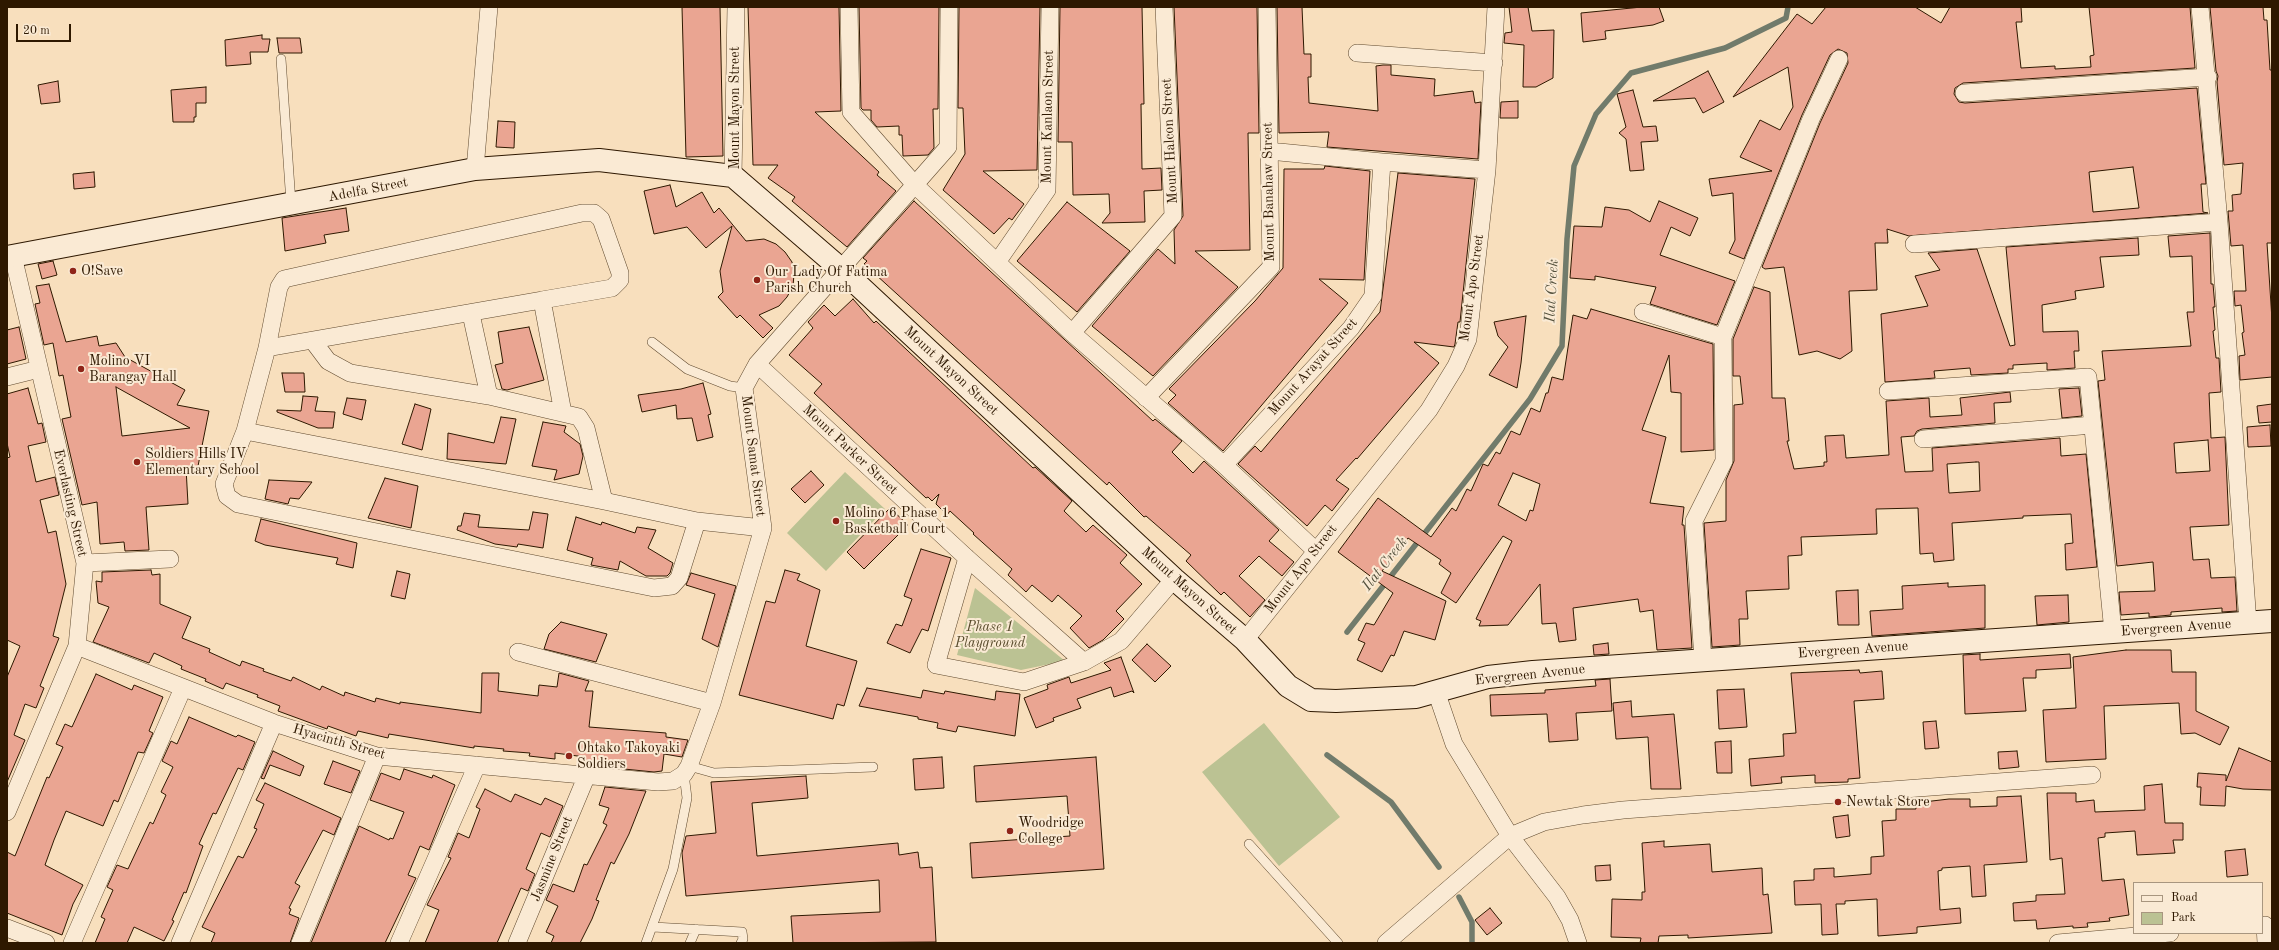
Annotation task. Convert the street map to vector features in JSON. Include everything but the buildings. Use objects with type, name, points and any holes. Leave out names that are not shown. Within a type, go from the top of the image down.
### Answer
[{"type":"street","points":[[475,169],[489,7]]},
{"type":"street","name":"Mount Mayon Street","points":[[736,7],[733,176],[842,270],[1174,579],[1245,640],[1288,686],[1311,700],[1336,701],[1416,697],[1436,691]]},
{"type":"street","points":[[849,7],[851,112],[916,186],[998,260],[1072,333],[1224,464],[1315,550]]},
{"type":"street","name":"Mount Samat Street","points":[[686,770],[712,704],[762,528],[744,388],[757,364],[916,186],[948,147],[949,7]]},
{"type":"street","name":"Mount Kanlaon Street","points":[[998,260],[1047,190],[1050,7]]},
{"type":"street","name":"Mount Halcon Street","points":[[1072,333],[1173,216],[1164,7]]},
{"type":"street","name":"Mount Banahaw Street","points":[[1146,398],[1271,267],[1267,7]]},
{"type":"street","name":"Mount Apo Street","points":[[1245,640],[1315,550],[1429,410],[1456,366],[1468,339],[1487,170],[1496,7]]},
{"type":"street","points":[[2200,7],[2208,77],[2248,623]]},
{"type":"street","points":[[1357,53],[1494,63]]},
{"type":"street","points":[[1702,661],[1694,521],[1724,460],[1723,337],[1811,119],[1839,59]]},
{"type":"street","points":[[1964,93],[2208,77]]},
{"type":"street","points":[[1269,151],[1487,170]]},
{"type":"street","name":"Adelfa Street","points":[[10,256],[291,205],[475,169],[599,160],[733,176]]},
{"type":"street","name":"Mount Arayat Street","points":[[1224,464],[1351,328],[1373,296],[1382,162]]},
{"type":"street","points":[[267,348],[472,314],[612,288],[620,280],[620,273],[601,219],[594,213],[582,213],[284,280],[279,287],[267,348],[245,431],[224,484],[226,496],[238,504],[654,588],[672,586],[679,578],[697,521]]},
{"type":"street","points":[[1914,244],[2219,222]]},
{"type":"street","name":"Everlasting Street","points":[[7,812],[77,646],[85,563],[39,369],[10,256]]},
{"type":"street","points":[[542,300],[563,412]]},
{"type":"street","points":[[1643,312],[1723,337]]},
{"type":"street","points":[[472,314],[489,396]]},
{"type":"street","points":[[313,340],[328,361],[350,372],[489,396],[563,412],[579,417],[586,428],[604,501]]},
{"type":"street","name":"Mount Parker Street","points":[[757,364],[967,558],[1084,662]]},
{"type":"street","points":[[7,377],[39,369]]},
{"type":"street","points":[[1888,391],[2088,377],[2113,632]]},
{"type":"street","points":[[1922,439],[2093,425]]},
{"type":"street","points":[[245,431],[604,501],[697,521],[762,528]]},
{"type":"street","points":[[967,558],[936,665],[1024,682],[1084,662],[1121,641],[1174,579]]},
{"type":"street","points":[[85,563],[170,559]]},
{"type":"street","name":"Evergreen Avenue","points":[[1436,691],[1488,676],[1533,672],[2272,621]]},
{"type":"street","name":"Hyacinth Street","points":[[77,646],[274,723],[377,756],[658,782],[673,781],[686,770]]},
{"type":"street","points":[[518,652],[712,704]]},
{"type":"street","points":[[72,943],[183,688]]},
{"type":"street","points":[[1436,691],[1454,744],[1510,836],[1557,897],[1570,920],[1578,943]]},
{"type":"street","points":[[180,943],[274,723]]},
{"type":"street","points":[[300,943],[377,756]]},
{"type":"street","points":[[400,943],[477,765]]},
{"type":"street","name":"Jasmine Street","points":[[517,943],[586,775]]},
{"type":"street","points":[[1386,943],[1510,836],[1544,822],[1583,814],[1623,810],[2092,775]]},
{"type":"street","points":[[2266,925],[2266,943]]},
{"type":"street","points":[[7,928],[46,943]]},
{"type":"street","points":[[2058,943],[2159,934]]},
{"type":"lane","points":[[281,59],[291,205]]},
{"type":"lane","points":[[652,342],[687,369],[730,386],[744,388]]},
{"type":"lane","points":[[646,943],[673,869],[687,798],[686,770],[714,773],[873,767]]},
{"type":"lane","points":[[1249,844],[1338,943]]},
{"type":"lane","points":[[653,927],[742,932],[743,939],[741,943]]},
{"type":"lane","points":[[690,943],[696,929]]},
{"type":"green space","name":"Molino 6 Phase 1 Basketball Court","points":[[845,472],[885,509],[826,571],[787,533]]},
{"type":"green space","name":"Phase 1 Playground","points":[[975,588],[1065,661],[1021,670],[957,655]]},
{"type":"green space","points":[[1264,723],[1340,817],[1279,866],[1202,772]]},
{"type":"waterway","name":"Ilat Creek","points":[[1347,632],[1530,399],[1562,346],[1567,239],[1574,166],[1596,114],[1631,73],[1725,48],[1786,18],[1788,7]]},
{"type":"waterway","name":"Ilat Creek","points":[[1327,755],[1391,802],[1439,867]]},
{"type":"waterway","name":"Ilat Creek","points":[[1459,897],[1472,922],[1472,943]]},
{"type":"place","name":"O!Save","points":[[73,271]]},
{"type":"place","name":"Our Lady Of Fatima Parish Church","points":[[757,280]]},
{"type":"place","name":"Molino VI Barangay Hall","points":[[81,369]]},
{"type":"place","name":"Soldiers Hills IV Elementary School","points":[[137,462]]},
{"type":"place","name":"Molino 6 Phase 1 Basketball Court","points":[[836,521]]},
{"type":"place","name":"Ohtako Takoyaki Soldiers","points":[[569,756]]},
{"type":"place","name":"Newtak Store","points":[[1838,802]]},
{"type":"place","name":"Woodridge College","points":[[1010,831]]}]
